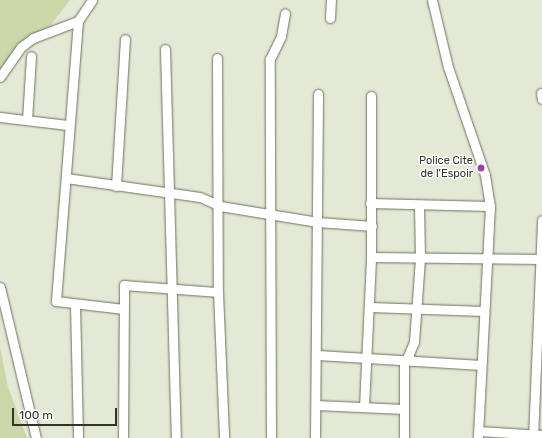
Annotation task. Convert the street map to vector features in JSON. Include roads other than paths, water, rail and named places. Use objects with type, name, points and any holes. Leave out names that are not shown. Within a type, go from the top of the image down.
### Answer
[{"type":"street","points":[[330,18],[331,0]]},
{"type":"street","points":[[432,0],[448,67],[485,175],[490,206],[489,256],[484,311],[479,434],[536,436],[542,220]]},
{"type":"street","points":[[88,2],[78,22],[68,125],[66,178],[56,301],[124,309]]},
{"type":"street","points":[[271,438],[269,214],[270,59],[281,36],[285,13]]},
{"type":"street","points":[[0,76],[27,42],[78,22]]},
{"type":"street","points":[[116,186],[125,39]]},
{"type":"street","points":[[165,49],[170,286],[176,438]]},
{"type":"street","points":[[27,120],[32,56]]},
{"type":"street","points":[[217,58],[220,206],[218,292],[224,438]]},
{"type":"street","points":[[314,438],[318,354],[318,94]]},
{"type":"street","points":[[364,407],[370,307],[372,226],[370,202],[371,96]]},
{"type":"street","points":[[0,117],[68,125]]},
{"type":"street","points":[[66,178],[200,197],[220,206],[318,222],[372,226]]},
{"type":"street","points":[[370,202],[419,205],[490,206]]},
{"type":"street","points":[[404,438],[404,409],[408,356],[414,342],[420,258],[419,205]]},
{"type":"street","points":[[371,257],[420,258],[489,256],[541,259]]},
{"type":"street","points":[[123,438],[125,284],[170,286],[218,292]]},
{"type":"street","points":[[0,287],[36,438]]},
{"type":"street","points":[[75,304],[78,438]]},
{"type":"street","points":[[370,307],[484,311]]},
{"type":"street","points":[[318,354],[481,365]]},
{"type":"street","points":[[316,405],[404,409]]},
{"type":"place","name":"Police Cite de l'Espoir","points":[[481,168]]}]
